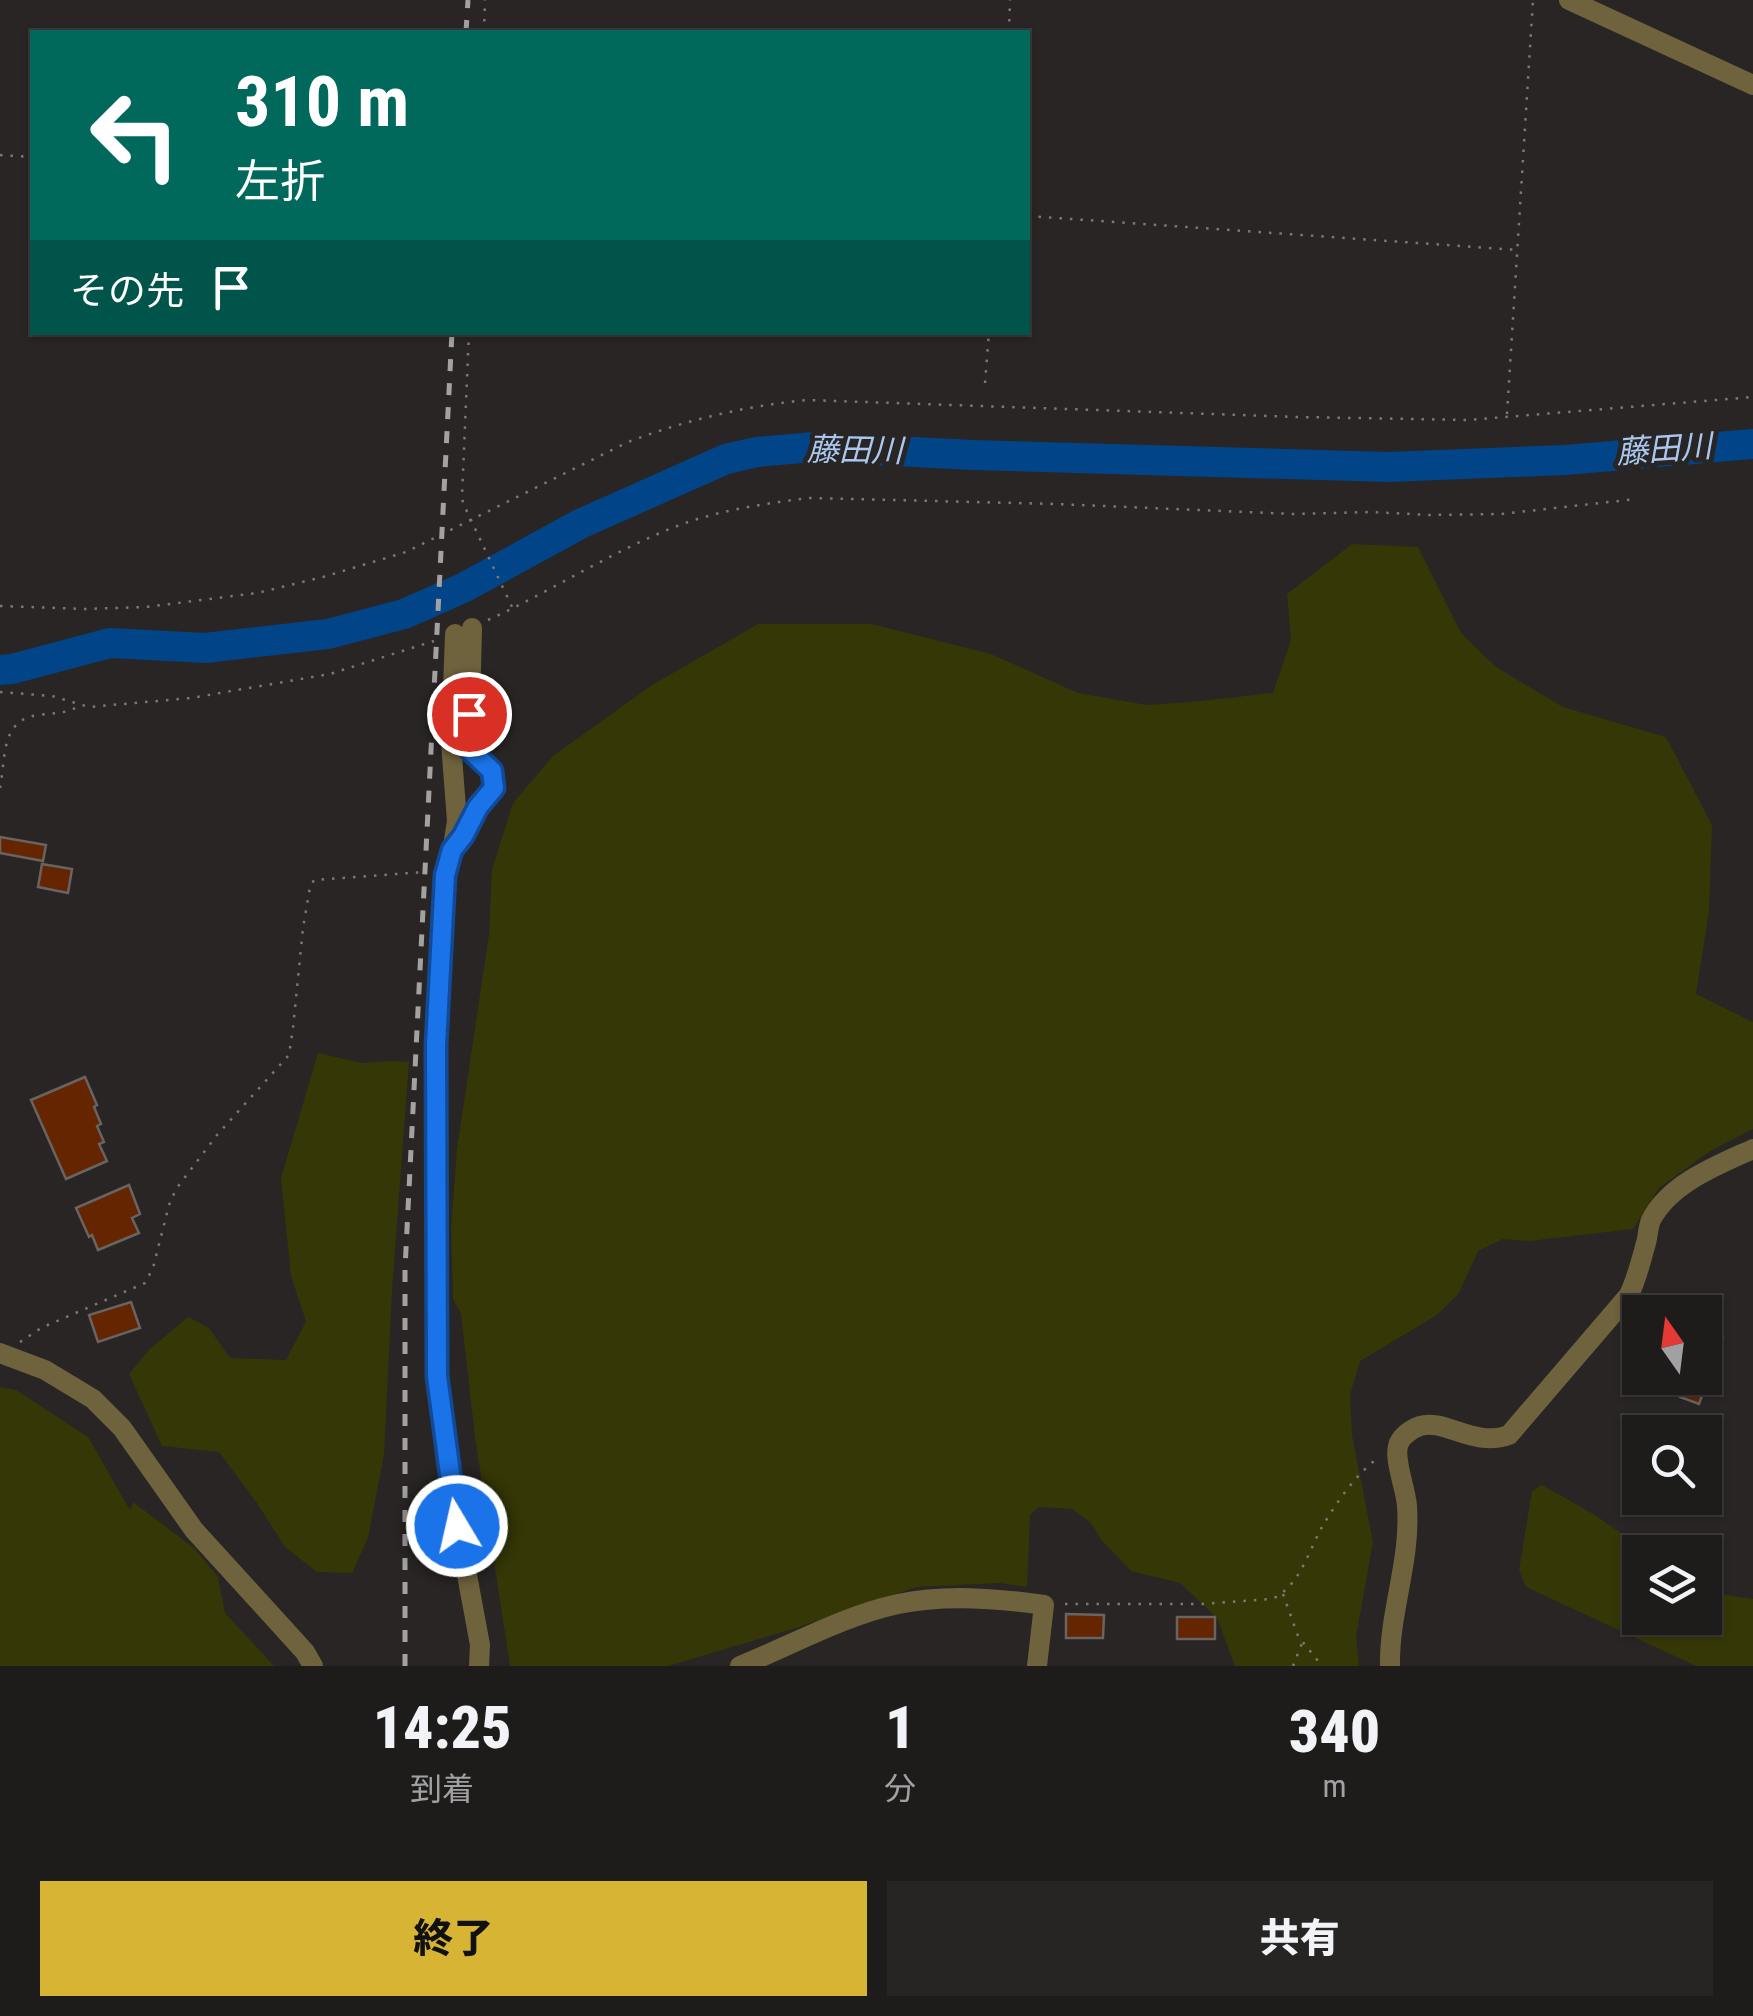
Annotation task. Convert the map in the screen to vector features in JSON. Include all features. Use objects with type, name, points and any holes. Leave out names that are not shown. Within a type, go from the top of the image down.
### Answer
[{"type":"street","points":[[1569,0],[1753,86]]},
{"type":"street","points":[[452,850],[494,788],[492,771],[469,749],[463,631]]},
{"type":"street","points":[[463,631],[451,743],[458,808],[446,871],[436,1045],[437,1376],[452,1494],[478,1634],[479,1666]]},
{"type":"street","points":[[1390,1666],[1407,1527],[1406,1493],[1397,1451],[1402,1438],[1419,1427],[1431,1425],[1475,1438],[1499,1439],[1509,1435],[1629,1295],[1638,1275],[1650,1222],[1660,1208],[1676,1190],[1753,1149]]},
{"type":"street","points":[[1,1353],[45,1370],[92,1399],[122,1428],[194,1530],[305,1652],[313,1666]]},
{"type":"street","points":[[740,1666],[850,1619],[897,1604],[966,1598],[1044,1605],[1037,1666]]},
{"type":"path","points":[[484,30],[485,0]]},
{"type":"path","points":[[1008,30],[1010,0]]},
{"type":"path","points":[[1507,416],[1533,0]]},
{"type":"path","points":[[0,156],[30,157]]},
{"type":"path","points":[[1030,216],[1518,250]]},
{"type":"path","points":[[470,335],[463,503],[512,607]]},
{"type":"path","points":[[985,384],[988,335]]},
{"type":"path","points":[[0,606],[146,607],[257,594],[388,559],[473,522],[628,442],[662,429],[770,403],[808,400],[1468,420],[1753,397]]},
{"type":"path","points":[[0,692],[52,696],[89,707],[146,703],[330,674],[463,631],[625,548],[689,522],[774,502],[809,498],[1429,515],[1501,514],[1636,500]]},
{"type":"path","points":[[0,788],[12,726],[30,716],[64,712],[80,705]]},
{"type":"path","points":[[1,1353],[41,1328],[145,1283],[176,1189],[217,1135],[288,1055],[303,928],[314,880],[446,871]]},
{"type":"path","points":[[1044,1605],[1272,1600],[1294,1583],[1321,1528],[1354,1481],[1374,1461],[1397,1451]]},
{"type":"path","points":[[1282,1594],[1302,1642],[1322,1666]]},
{"type":"path","points":[[1292,1666],[1302,1642]]},
{"type":"shaded area","points":[[1352,544],[1418,547],[1461,633],[1496,667],[1563,707],[1666,737],[1712,825],[1709,911],[1696,994],[1753,1022],[1753,1129],[1710,1151],[1659,1188],[1633,1229],[1530,1241],[1503,1239],[1478,1251],[1459,1293],[1437,1315],[1360,1361],[1350,1395],[1352,1435],[1373,1542],[1356,1637],[1359,1666],[1235,1666],[1217,1618],[1180,1583],[1131,1571],[1102,1541],[1091,1523],[1072,1509],[1039,1507],[1030,1515],[1027,1587],[999,1583],[916,1587],[668,1666],[510,1666],[475,1437],[461,1314],[453,1299],[451,1227],[457,1149],[489,934],[492,869],[513,803],[553,756],[652,685],[758,624],[872,624],[991,654],[1078,693],[1147,705],[1273,693],[1291,640],[1287,594]]},
{"type":"shaded area","points":[[318,1053],[362,1063],[409,1062],[384,1455],[368,1538],[352,1573],[317,1572],[285,1547],[219,1452],[162,1446],[129,1374],[150,1349],[188,1317],[209,1328],[230,1358],[286,1360],[306,1321],[291,1276],[281,1178]]},
{"type":"shaded area","points":[[0,1387],[16,1390],[88,1437],[130,1510],[133,1502],[194,1548],[218,1577],[225,1613],[274,1666],[0,1666]]},
{"type":"shaded area","points":[[1542,1485],[1624,1535],[1622,1632],[1526,1587],[1519,1570],[1532,1491]]},
{"type":"shaded area","points":[[1722,1594],[1753,1599],[1753,1666],[1696,1666],[1629,1635],[1722,1635]]},
{"type":"building","points":[[0,837],[46,845],[43,861],[0,853]]},
{"type":"building","points":[[42,864],[72,869],[68,893],[38,887]]},
{"type":"building","points":[[85,1077],[97,1105],[94,1107],[101,1124],[97,1126],[104,1142],[99,1144],[107,1161],[66,1179],[31,1100]]},
{"type":"building","points":[[129,1185],[140,1214],[132,1218],[139,1233],[98,1250],[76,1208]]},
{"type":"building","points":[[131,1302],[140,1328],[98,1342],[89,1315]]},
{"type":"building","points":[[1681,1395],[1702,1395],[1699,1404]]},
{"type":"building","points":[[1066,1614],[1104,1615],[1103,1638],[1066,1638]]},
{"type":"building","points":[[1177,1617],[1215,1617],[1215,1639],[1177,1639]]},
{"type":"waterway","name":"藤田川","points":[[0,670],[110,643],[205,648],[328,634],[404,614],[463,588],[580,524],[726,459],[757,452],[814,447],[1389,467],[1565,460],[1753,444]]},
{"type":"railway","points":[[466,30],[468,0]]},
{"type":"railway","points":[[405,1666],[405,1269],[452,335]]},
{"type":"route","points":[[457,1526],[437,1376],[436,1045],[445,875],[452,850],[494,788],[492,771],[469,749],[469,714]]}]
